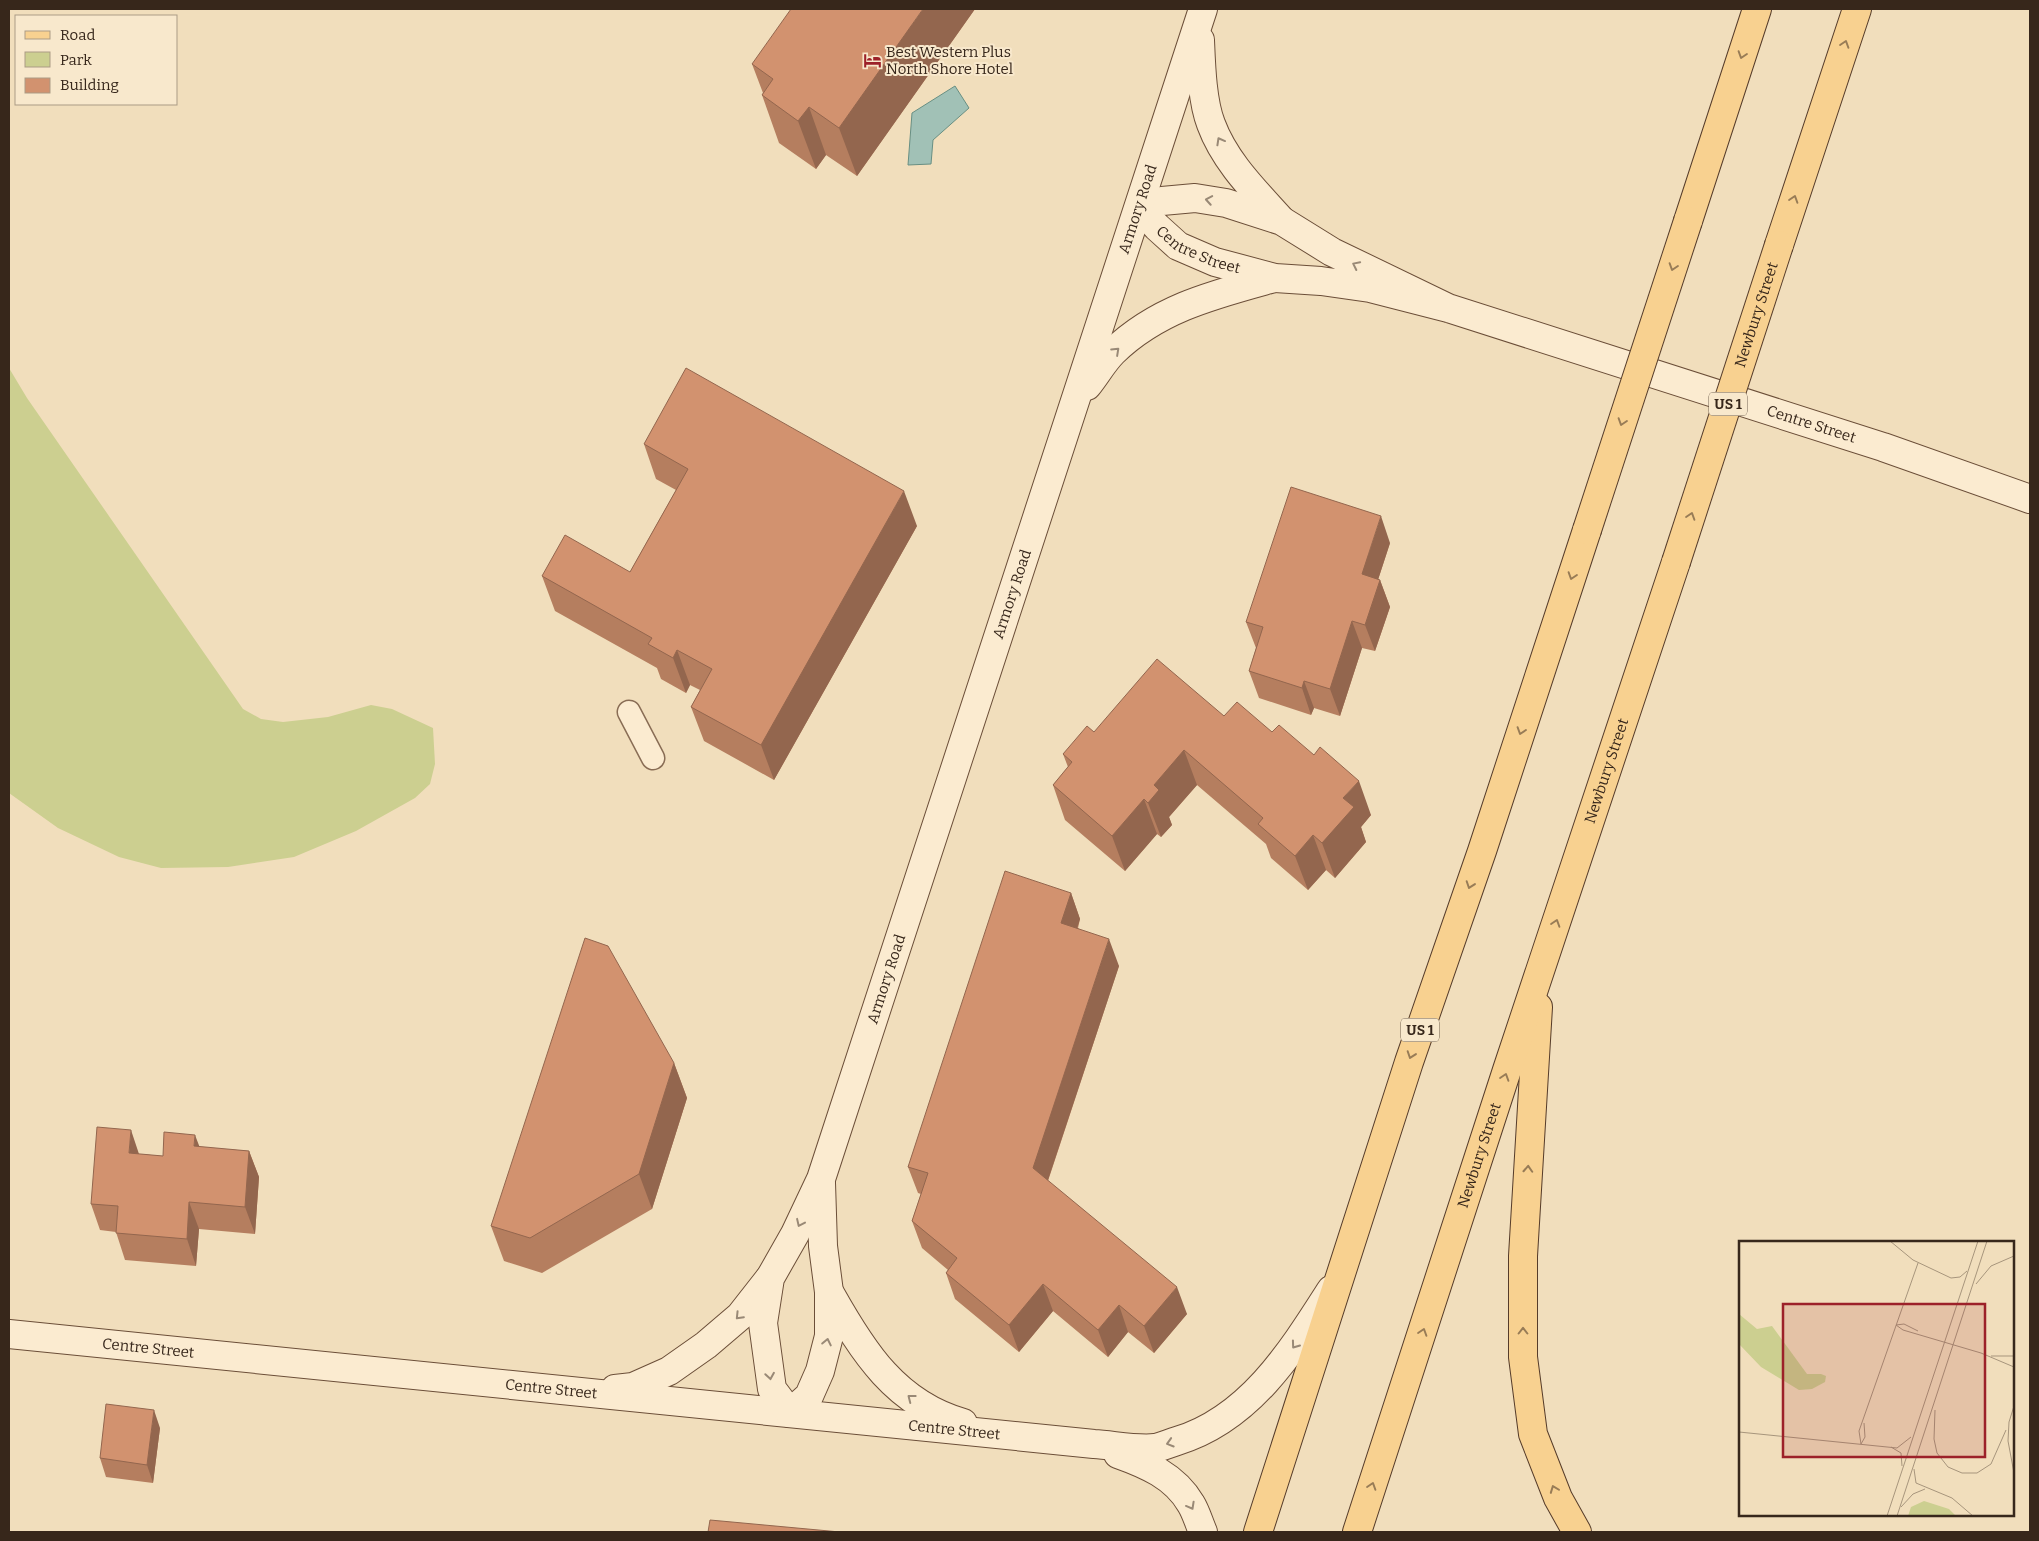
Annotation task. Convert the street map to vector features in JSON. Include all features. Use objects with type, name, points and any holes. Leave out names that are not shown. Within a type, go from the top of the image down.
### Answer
[{"type":"main road","name":"US 1","points":[[1258,1532],[1409,1062],[1485,842],[1757,9]]},
{"type":"main road","name":"Newbury Street","points":[[1357,1532],[1857,9]]},
{"type":"main road","name":"Armory Road","points":[[821,1179],[823,1246],[829,1292],[829,1336],[820,1372],[809,1396],[790,1413],[772,1389],[767,1358],[763,1323],[770,1278],[795,1234],[821,1179],[1201,16]]},
{"type":"main road","points":[[1201,16],[1202,76],[1211,124],[1235,169],[1282,221]]},
{"type":"main road","name":"Centre Street","points":[[1448,308],[1332,252],[1282,221],[1226,203],[1195,198],[1162,201],[1139,207],[1178,246],[1215,262],[1275,278],[1321,281],[1370,288],[1448,308],[1883,447],[2030,499]]},
{"type":"main road","points":[[1074,403],[1113,353],[1151,323],[1206,297],[1275,278]]},
{"type":"main road","points":[[1540,971],[1523,1256],[1522,1357],[1533,1434],[1558,1498],[1577,1532]]},
{"type":"main road","name":"Centre Street","points":[[9,1334],[1094,1444],[1155,1448],[1192,1437],[1223,1419],[1257,1393],[1295,1346],[1340,1275]]},
{"type":"main road","points":[[583,1392],[633,1387],[669,1371],[706,1345],[740,1316],[770,1278]]},
{"type":"main road","points":[[829,1292],[851,1331],[878,1370],[915,1402],[955,1421],[1005,1435]]},
{"type":"main road","name":"Centre Street","points":[[1094,1444],[1151,1466],[1172,1482],[1190,1503],[1203,1532]]},
{"type":"lane","points":[[629,712],[653,758]]},
{"type":"green space","points":[[9,368],[27,398],[243,709],[261,719],[283,722],[328,717],[371,705],[392,709],[433,728],[435,764],[430,784],[415,798],[356,831],[294,857],[228,867],[161,868],[119,857],[58,828],[9,793]]},
{"type":"water","points":[[955,86],[969,108],[933,140],[931,164],[908,165],[912,113]]},
{"type":"building","points":[[791,9],[923,9],[839,128],[809,107],[798,121],[762,95],[773,79],[752,64]]},
{"type":"building","points":[[686,368],[904,491],[761,745],[691,707],[712,669],[677,650],[673,658],[648,644],[652,638],[542,576],[565,535],[630,572],[688,469],[644,444]]},
{"type":"building","points":[[1291,487],[1381,516],[1362,574],[1380,580],[1365,625],[1352,621],[1330,689],[1304,681],[1302,688],[1249,671],[1263,627],[1246,622]]},
{"type":"building","points":[[1157,659],[1224,716],[1237,702],[1272,732],[1279,725],[1314,755],[1320,747],[1359,781],[1343,798],[1354,807],[1322,843],[1313,835],[1295,856],[1258,824],[1263,818],[1184,750],[1154,785],[1159,790],[1148,803],[1144,799],[1112,836],[1053,785],[1072,762],[1063,754],[1087,726],[1094,732]]},
{"type":"building","points":[[1005,871],[1071,893],[1061,923],[1109,939],[1033,1168],[1177,1287],[1144,1326],[1119,1305],[1098,1330],[1043,1284],[1009,1325],[946,1273],[957,1258],[912,1221],[928,1173],[908,1167]]},
{"type":"building","points":[[585,938],[608,946],[674,1063],[639,1174],[530,1238],[491,1226]]},
{"type":"building","points":[[97,1127],[131,1130],[129,1153],[163,1156],[164,1132],[195,1135],[194,1146],[249,1151],[245,1207],[189,1202],[187,1239],[116,1233],[118,1206],[91,1204]]},
{"type":"building","points":[[106,1404],[154,1410],[147,1465],[100,1458]]},
{"type":"building","points":[[710,1520],[840,1532],[708,1532]]},
{"type":"place","name":"Best Western Plus North Shore Hotel","points":[[872,61]]}]
